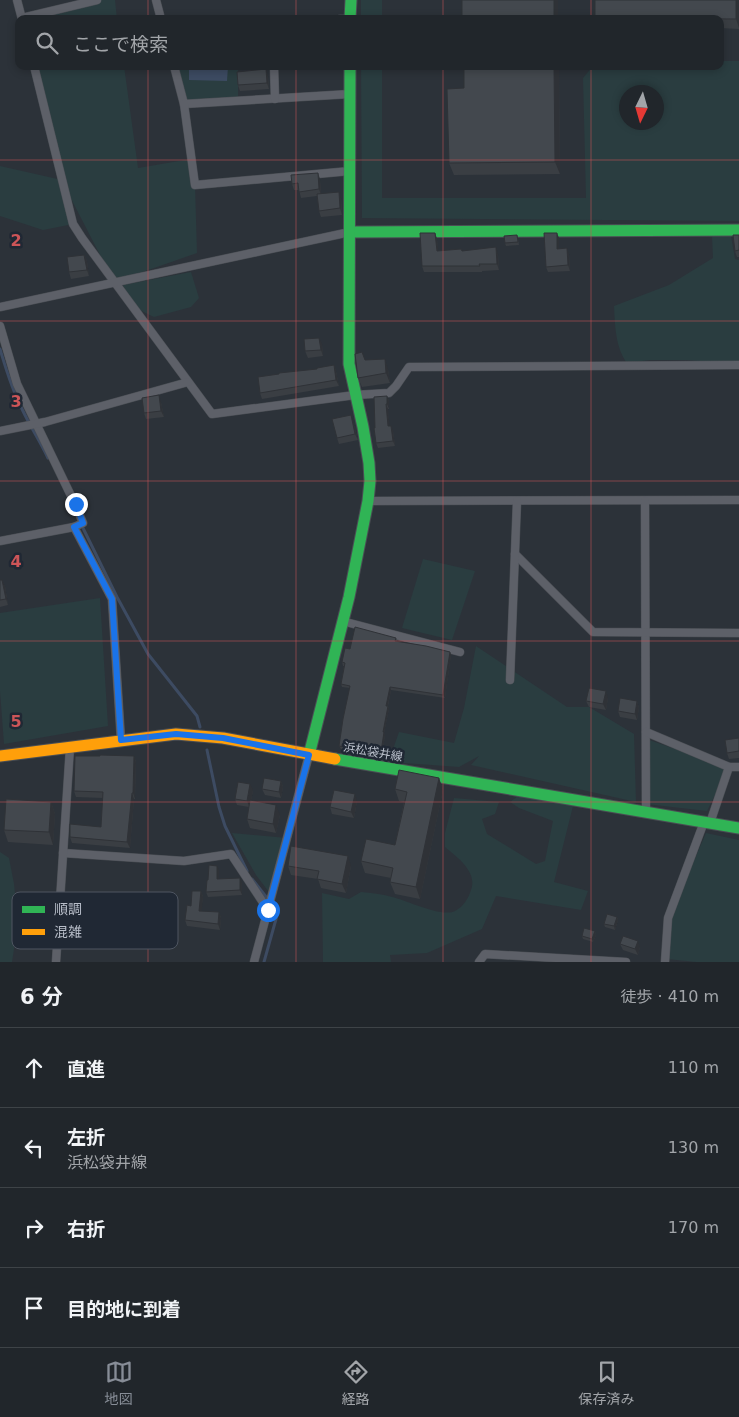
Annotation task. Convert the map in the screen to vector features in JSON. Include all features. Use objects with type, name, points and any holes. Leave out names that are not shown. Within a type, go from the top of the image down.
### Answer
[{"type":"street","points":[[17,0],[21,15]]},
{"type":"street","points":[[38,15],[97,0]]},
{"type":"street","points":[[156,0],[160,15]]},
{"type":"street","points":[[350,0],[350,15]]},
{"type":"street","points":[[35,70],[73,224],[212,414],[355,395],[389,393],[409,367],[739,365]]},
{"type":"street","points":[[175,70],[184,104],[195,185],[350,171]]},
{"type":"street","points":[[274,70],[275,98]]},
{"type":"street","points":[[254,962],[349,597],[368,501],[369,463],[363,427],[348,364],[350,70]]},
{"type":"street","points":[[184,104],[350,94]]},
{"type":"street","points":[[0,308],[350,232],[739,230]]},
{"type":"street","points":[[0,326],[16,384],[76,504],[83,523],[0,541]]},
{"type":"street","points":[[0,431],[36,424],[188,382]]},
{"type":"street","points":[[368,501],[739,500]]},
{"type":"street","points":[[510,680],[517,501]]},
{"type":"street","points":[[645,501],[646,812]]},
{"type":"street","points":[[74,526],[112,599],[121,740]]},
{"type":"street","points":[[515,554],[592,632],[739,633]]},
{"type":"street","points":[[342,620],[460,652]]},
{"type":"street","points":[[646,732],[729,767],[739,767]]},
{"type":"street","name":"浜松袋井線","points":[[0,756],[176,734],[223,738],[309,755],[739,828]]},
{"type":"street","points":[[60,892],[70,747]]},
{"type":"street","points":[[664,962],[668,918],[729,767]]},
{"type":"street","points":[[63,853],[184,861],[231,854],[268,910]]},
{"type":"street","points":[[56,962],[57,949]]},
{"type":"street","points":[[479,962],[485,954],[626,962]]},
{"type":"shaded area","points":[[97,0],[115,0],[117,15],[38,15]]},
{"type":"shaded area","points":[[361,0],[382,0],[382,15],[361,15]]},
{"type":"shaded area","points":[[724,61],[739,61],[739,221],[362,218],[361,70],[382,70],[382,198],[586,198],[583,78],[590,70],[724,70]]},
{"type":"shaded area","points":[[35,70],[125,70],[138,168],[191,159],[195,185],[197,253],[114,282],[63,183],[73,224],[43,230],[0,216],[0,166],[62,180]]},
{"type":"shaded area","points":[[175,70],[238,70],[238,101],[184,104]]},
{"type":"shaded area","points":[[727,234],[731,236],[735,259],[739,260],[739,364],[687,360],[650,360],[627,363],[618,343],[614,306],[669,285],[713,258],[712,236]]},
{"type":"shaded area","points":[[191,272],[199,298],[191,307],[154,317],[133,307],[123,285]]},
{"type":"shaded area","points":[[423,559],[475,571],[452,640],[402,628]]},
{"type":"shaded area","points":[[100,598],[108,726],[4,744],[0,691],[0,613]]},
{"type":"shaded area","points":[[476,646],[567,707],[589,707],[634,734],[636,802],[471,765],[479,756],[459,767],[404,763],[392,752],[399,732],[454,743],[464,708]]},
{"type":"shaded area","points":[[646,739],[729,767],[707,811],[646,804]]},
{"type":"shaded area","points":[[518,796],[573,806],[554,882],[588,891],[581,910],[496,896],[482,929],[427,953],[390,955],[391,962],[323,962],[322,893],[349,899],[361,892],[380,894],[424,908],[449,913],[461,907],[465,902],[471,890],[472,877],[465,866],[445,847],[445,833],[454,798],[499,802],[495,814],[482,819],[487,834],[536,864],[545,861],[553,821],[519,808],[510,802]]},
{"type":"shaded area","points":[[232,833],[287,838],[272,896],[256,875]]},
{"type":"shaded area","points":[[706,833],[739,840],[739,962],[696,962],[667,959],[671,914]]},
{"type":"shaded area","points":[[0,852],[9,858],[15,892],[12,892],[12,949],[14,949],[12,962],[0,962]]},
{"type":"water","points":[[189,70],[228,70],[227,81],[189,80]]},
{"type":"building","points":[[462,0],[554,0],[554,15],[462,15]]},
{"type":"building","points":[[595,0],[736,0],[736,19],[724,19],[724,15],[595,15]]},
{"type":"building","points":[[266,70],[267,83],[238,85],[237,72]]},
{"type":"building","points":[[464,70],[554,70],[555,162],[449,163],[447,89],[464,88]]},
{"type":"building","points":[[318,173],[319,189],[299,192],[298,183],[292,184],[291,175]]},
{"type":"building","points":[[339,192],[340,208],[319,211],[317,194]]},
{"type":"building","points":[[420,233],[435,233],[437,251],[461,249],[462,251],[496,247],[497,264],[479,264],[480,266],[422,266]]},
{"type":"building","points":[[544,233],[557,233],[557,249],[567,248],[568,265],[546,267]]},
{"type":"building","points":[[517,235],[518,242],[505,243],[504,236]]},
{"type":"building","points":[[733,235],[739,235],[739,250],[735,251]]},
{"type":"building","points":[[84,255],[87,270],[69,272],[67,257]]},
{"type":"building","points":[[319,338],[321,350],[305,351],[304,339]]},
{"type":"building","points":[[362,352],[365,360],[385,359],[386,373],[358,378],[355,354]]},
{"type":"building","points":[[334,365],[336,380],[260,393],[258,377]]},
{"type":"building","points":[[159,395],[161,411],[144,413],[142,398]]},
{"type":"building","points":[[387,396],[388,426],[391,426],[393,441],[376,443],[374,397]]},
{"type":"building","points":[[351,415],[355,434],[337,438],[332,419]]},
{"type":"building","points":[[0,580],[2,580],[6,599],[0,600]]},
{"type":"building","points":[[355,627],[396,638],[395,641],[450,652],[443,695],[390,687],[381,752],[339,746],[350,686],[341,684],[345,663],[342,662],[345,648],[350,649]]},
{"type":"building","points":[[589,688],[606,691],[603,704],[586,701]]},
{"type":"building","points":[[620,698],[637,701],[635,714],[618,711]]},
{"type":"building","points":[[739,738],[739,751],[727,753],[725,740]]},
{"type":"building","points":[[75,756],[134,756],[133,793],[127,842],[70,837],[70,824],[101,827],[103,792],[74,791]]},
{"type":"building","points":[[399,770],[439,778],[416,887],[390,882],[393,868],[361,861],[366,839],[395,845],[407,792],[395,789]]},
{"type":"building","points":[[264,778],[281,781],[279,792],[262,789]]},
{"type":"building","points":[[238,782],[250,784],[247,801],[235,799]]},
{"type":"building","points":[[334,790],[355,794],[351,812],[330,807]]},
{"type":"building","points":[[6,799],[51,802],[49,832],[4,830]]},
{"type":"building","points":[[250,800],[276,805],[273,824],[247,819]]},
{"type":"building","points":[[291,846],[348,856],[342,884],[317,879],[319,871],[288,866]]},
{"type":"building","points":[[209,865],[217,866],[217,879],[240,878],[240,890],[206,892]]},
{"type":"building","points":[[192,891],[201,891],[199,911],[219,912],[218,924],[185,920],[187,905],[191,906]]},
{"type":"building","points":[[607,914],[617,917],[614,926],[604,924]]},
{"type":"building","points":[[584,928],[595,931],[592,939],[582,936]]},
{"type":"building","points":[[623,936],[638,941],[635,949],[620,944]]},
{"type":"waterway","points":[[0,349],[18,402],[48,458]]},
{"type":"waterway","points":[[81,524],[148,654],[197,716],[200,727]]},
{"type":"waterway","points":[[207,750],[225,826],[247,871]]},
{"type":"waterway","points":[[252,879],[278,912],[264,962]]},
{"type":"traffic: fast","points":[[350,15],[351,0]]},
{"type":"traffic: fast","points":[[309,755],[349,597],[368,501],[370,481],[363,427],[349,364],[350,70]]},
{"type":"traffic: fast","points":[[350,232],[739,230]]},
{"type":"traffic: fast","points":[[335,759],[739,828]]},
{"type":"traffic: slow","points":[[0,756],[176,734],[223,738],[335,759]]},
{"type":"route","points":[[76,504],[83,523],[74,527],[112,599],[121,740],[176,734],[223,738],[309,755],[268,910]]}]
